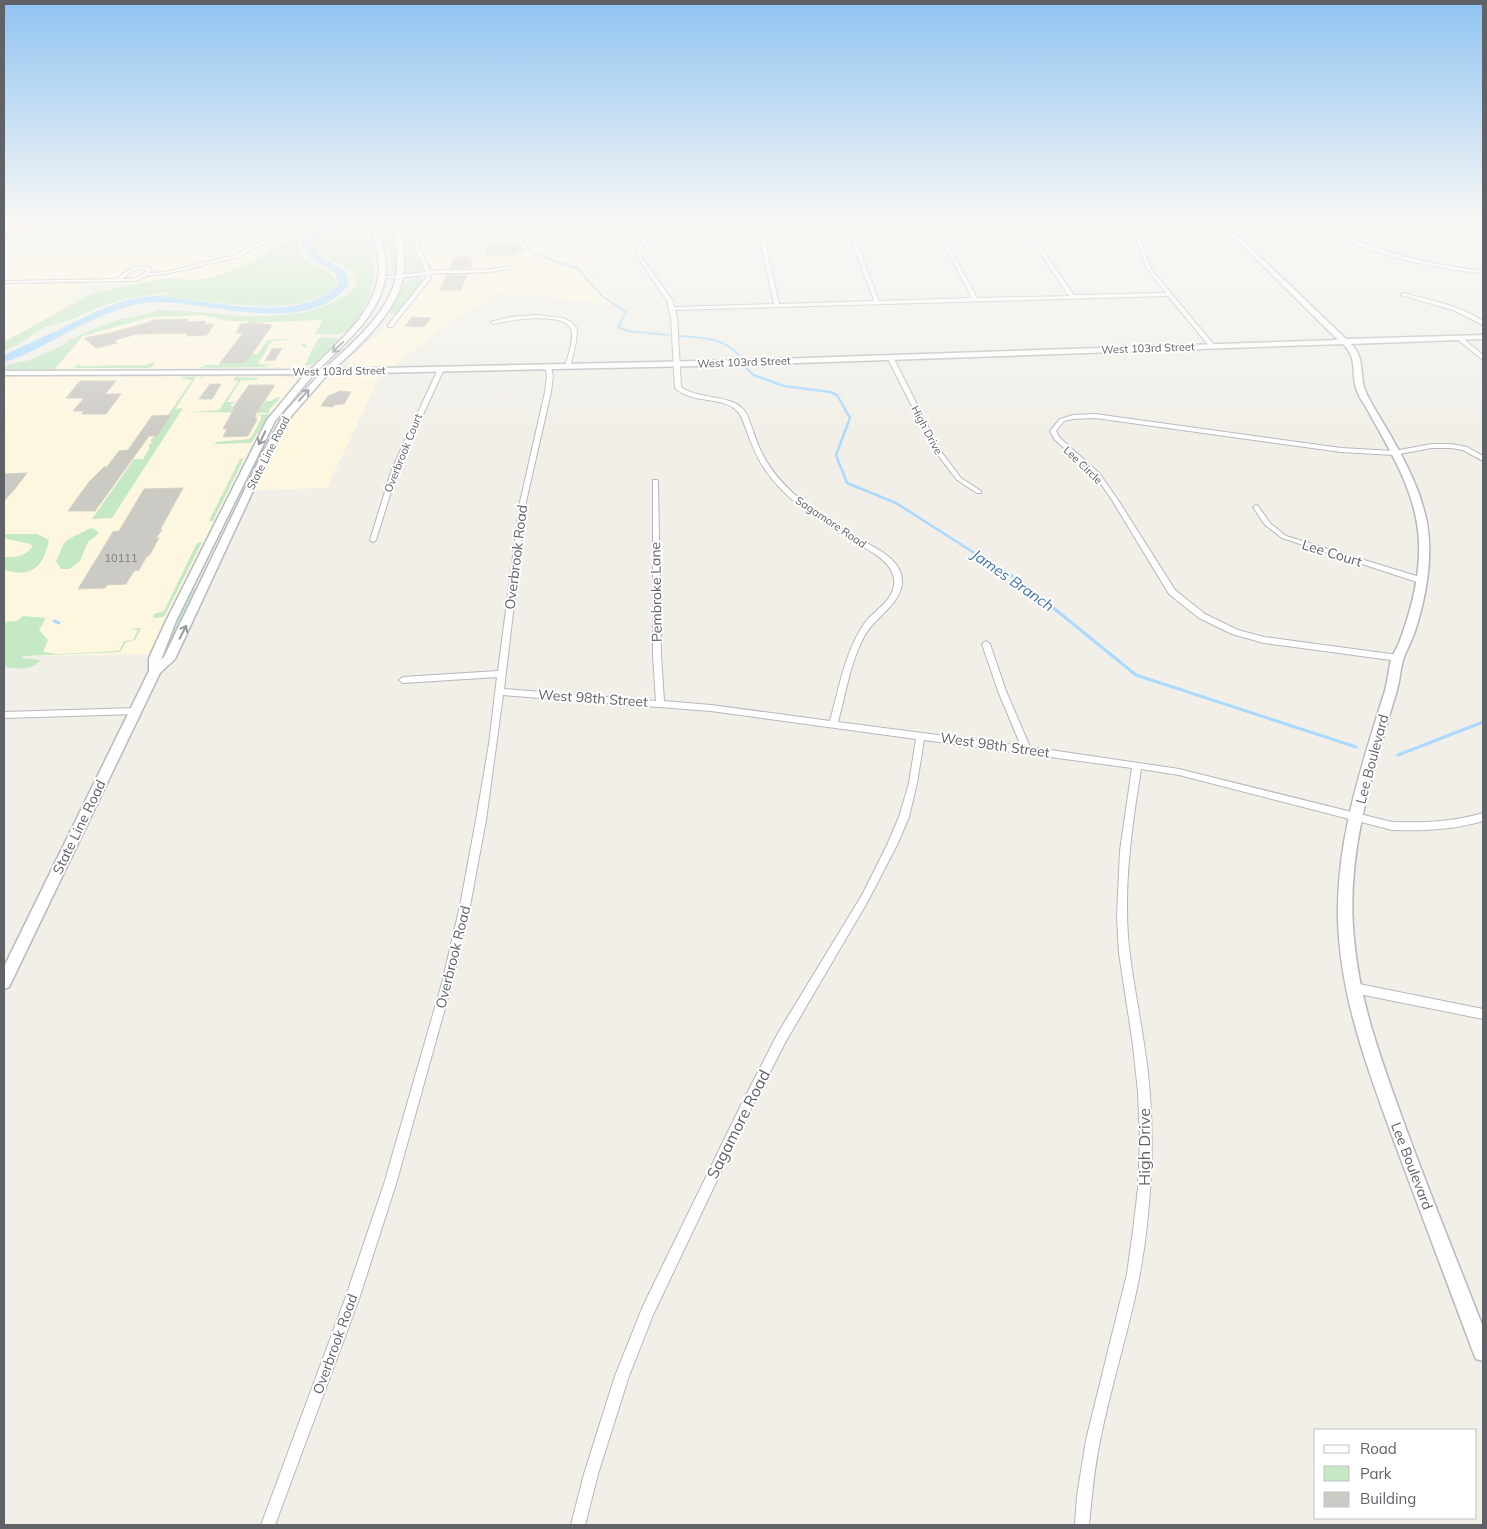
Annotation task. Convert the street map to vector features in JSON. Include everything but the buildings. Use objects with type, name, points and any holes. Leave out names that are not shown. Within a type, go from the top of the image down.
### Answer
[{"type":"main road","name":"State Line Road","points":[[155,671],[155,658],[171,621],[271,420],[312,371],[347,339],[366,316],[378,294]]},
{"type":"main road","name":"State Line Road","points":[[4,982],[155,671],[169,659],[178,642],[280,427],[301,398],[372,328],[387,306],[392,294]]},
{"type":"main road","name":"Lee Boulevard","points":[[1296,294],[1356,354],[1358,383],[1412,490],[1422,521],[1424,553],[1420,580],[1405,644],[1398,658],[1395,679],[1369,762],[1347,868],[1346,947],[1354,988],[1371,1052],[1391,1110],[1482,1345]]},
{"type":"main road","name":"West 103rd Street","points":[[4,373],[301,373],[312,371],[548,368],[1483,337]]},
{"type":"street","points":[[390,326],[417,294]]},
{"type":"street","name":"Sagamore Road","points":[[667,294],[672,309],[678,388],[692,396],[727,402],[738,408],[742,412],[763,462],[779,484],[815,514],[884,558],[897,575],[896,592],[890,601],[871,620],[862,633],[855,649],[834,724]]},
{"type":"street","points":[[774,294],[777,306]]},
{"type":"street","points":[[874,294],[877,302]]},
{"type":"street","points":[[972,294],[975,300]]},
{"type":"street","points":[[672,309],[1151,294]]},
{"type":"street","points":[[1168,294],[1212,346]]},
{"type":"street","points":[[1404,294],[1462,311],[1474,316],[1483,323]]},
{"type":"street","points":[[492,322],[525,317],[559,319],[571,324],[575,331],[568,367]]},
{"type":"street","points":[[1458,338],[1483,358]]},
{"type":"street","name":"High Drive","points":[[890,357],[944,462],[959,479],[980,492]]},
{"type":"street","name":"Overbrook Road","points":[[268,1525],[352,1299],[390,1184],[421,1079],[465,906],[481,820],[500,692],[524,502],[546,400],[550,376],[548,368]]},
{"type":"street","name":"Overbrook Court","points":[[373,540],[395,469],[441,369]]},
{"type":"street","name":"Lee Circle","points":[[1394,453],[1295,445],[1095,416],[1073,416],[1062,420],[1054,431],[1057,439],[1096,474],[1115,500],[1165,584],[1187,606],[1202,616],[1235,632],[1264,640],[1398,658]]},
{"type":"street","points":[[1394,453],[1432,446],[1451,446],[1465,448],[1483,458]]},
{"type":"street","name":"Pembroke Lane","points":[[655,481],[660,703]]},
{"type":"street","name":"Lee Court","points":[[1256,507],[1268,524],[1284,537],[1420,580]]},
{"type":"street","points":[[986,644],[1002,691],[1026,749]]},
{"type":"street","points":[[403,680],[501,674]]},
{"type":"street","name":"West 98th Street","points":[[500,692],[660,703],[921,735],[1137,765],[1179,772],[1392,826],[1452,825],[1483,817]]},
{"type":"street","points":[[4,715],[136,711]]},
{"type":"street","name":"Sagamore Road","points":[[578,1525],[591,1474],[622,1376],[648,1311],[745,1109],[782,1037],[865,898],[892,845],[904,817],[913,783],[921,735]]},
{"type":"street","name":"High Drive","points":[[1082,1525],[1083,1496],[1092,1436],[1128,1301],[1139,1242],[1144,1186],[1145,1121],[1141,1060],[1128,986],[1121,887],[1124,848],[1137,765]]},
{"type":"street","points":[[1354,988],[1483,1014]]},
{"type":"shaded area","points":[[4,294],[77,294],[61,310],[4,342]]},
{"type":"shaded area","points":[[421,294],[497,294],[451,321],[392,367],[359,368],[348,364],[350,358],[388,324],[395,324]]},
{"type":"shaded area","points":[[514,294],[607,294],[617,304]]},
{"type":"shaded area","points":[[202,315],[218,319],[329,318],[304,367],[54,370],[83,336],[151,317]]},
{"type":"shaded area","points":[[381,374],[327,488],[255,490],[285,428],[322,380],[337,375]]},
{"type":"shaded area","points":[[4,377],[285,377],[296,379],[296,384],[266,421],[245,459],[149,654],[22,656],[4,636]]},
{"type":"green space","points":[[91,294],[151,294],[120,300],[70,320],[44,327],[17,345],[4,351],[4,342]]},
{"type":"green space","points":[[167,294],[323,294],[301,303],[278,306],[252,306],[160,297]]},
{"type":"green space","points":[[346,294],[370,294],[363,310],[351,327],[340,334],[315,334],[318,328],[321,327],[319,327],[322,320],[249,323],[248,321],[229,321],[202,315],[151,317],[83,336],[54,370],[4,369],[7,365],[30,360],[94,329],[118,320],[155,312],[156,310],[274,316],[320,308]]},
{"type":"green space","points":[[399,294],[413,294],[397,314],[389,314]]},
{"type":"green space","points":[[318,338],[337,338],[339,340],[313,364],[303,366],[306,363]]},
{"type":"green space","points":[[291,339],[272,341],[258,364],[276,364],[261,366],[274,367],[200,368],[199,367],[208,367],[200,365],[219,365],[220,363],[244,363],[252,354],[257,354],[268,340]]},
{"type":"green space","points":[[155,363],[152,367],[146,368],[74,368],[79,364],[80,366],[147,365]]},
{"type":"green space","points":[[196,377],[175,409],[183,408],[112,518],[92,519],[134,459],[143,459],[150,447],[148,445],[153,442],[150,441],[171,415],[168,415],[192,380],[179,380],[190,379],[181,378]]},
{"type":"green space","points":[[236,377],[259,378],[256,380],[241,380],[227,402],[236,402],[230,405],[233,406],[231,410],[259,410],[266,401],[272,401],[275,398],[281,397],[269,410],[270,413],[191,412],[219,410],[238,381],[233,380]]},
{"type":"green space","points":[[270,414],[251,443],[214,444],[217,442],[249,439],[261,419],[261,416],[254,415]]},
{"type":"green space","points":[[244,458],[213,521],[209,521],[240,459]]},
{"type":"green space","points":[[92,528],[99,532],[88,542],[80,561],[69,569],[61,569],[56,561],[64,544],[69,539]]},
{"type":"green space","points":[[4,534],[37,534],[49,540],[44,557],[40,563],[29,571],[14,572],[4,570],[4,557],[20,556],[33,546],[4,538]]},
{"type":"green space","points":[[202,542],[165,615],[153,618],[154,614],[164,611],[197,543]]},
{"type":"green space","points":[[193,589],[195,589],[193,598],[164,657],[161,657]]},
{"type":"green space","points":[[23,616],[46,618],[39,630],[48,640],[43,652],[58,654],[119,651],[124,641],[133,640],[138,630],[130,629],[141,628],[135,640],[126,642],[120,652],[23,656],[22,658],[41,660],[28,668],[4,667],[4,622],[17,621]]},
{"type":"waterway","points":[[4,359],[61,333],[86,319],[135,301],[155,299],[258,310],[285,310],[311,305],[335,294]]},
{"type":"waterway","name":"James Branch","points":[[601,294],[626,312],[618,327],[628,331],[669,335]]},
{"type":"waterway","name":"James Branch","points":[[680,336],[704,338],[719,342],[733,349],[739,355]]},
{"type":"waterway","name":"James Branch","points":[[745,367],[754,376]]},
{"type":"waterway","name":"James Branch","points":[[754,376],[784,386],[830,392],[837,395],[850,418],[836,455],[847,483],[896,503],[1001,570]]},
{"type":"waterway","name":"James Branch","points":[[999,568],[1024,584],[1136,675],[1356,747]]},
{"type":"waterway","points":[[54,621],[59,623]]},
{"type":"waterway","name":"James Branch","points":[[1398,755],[1483,722]]}]
